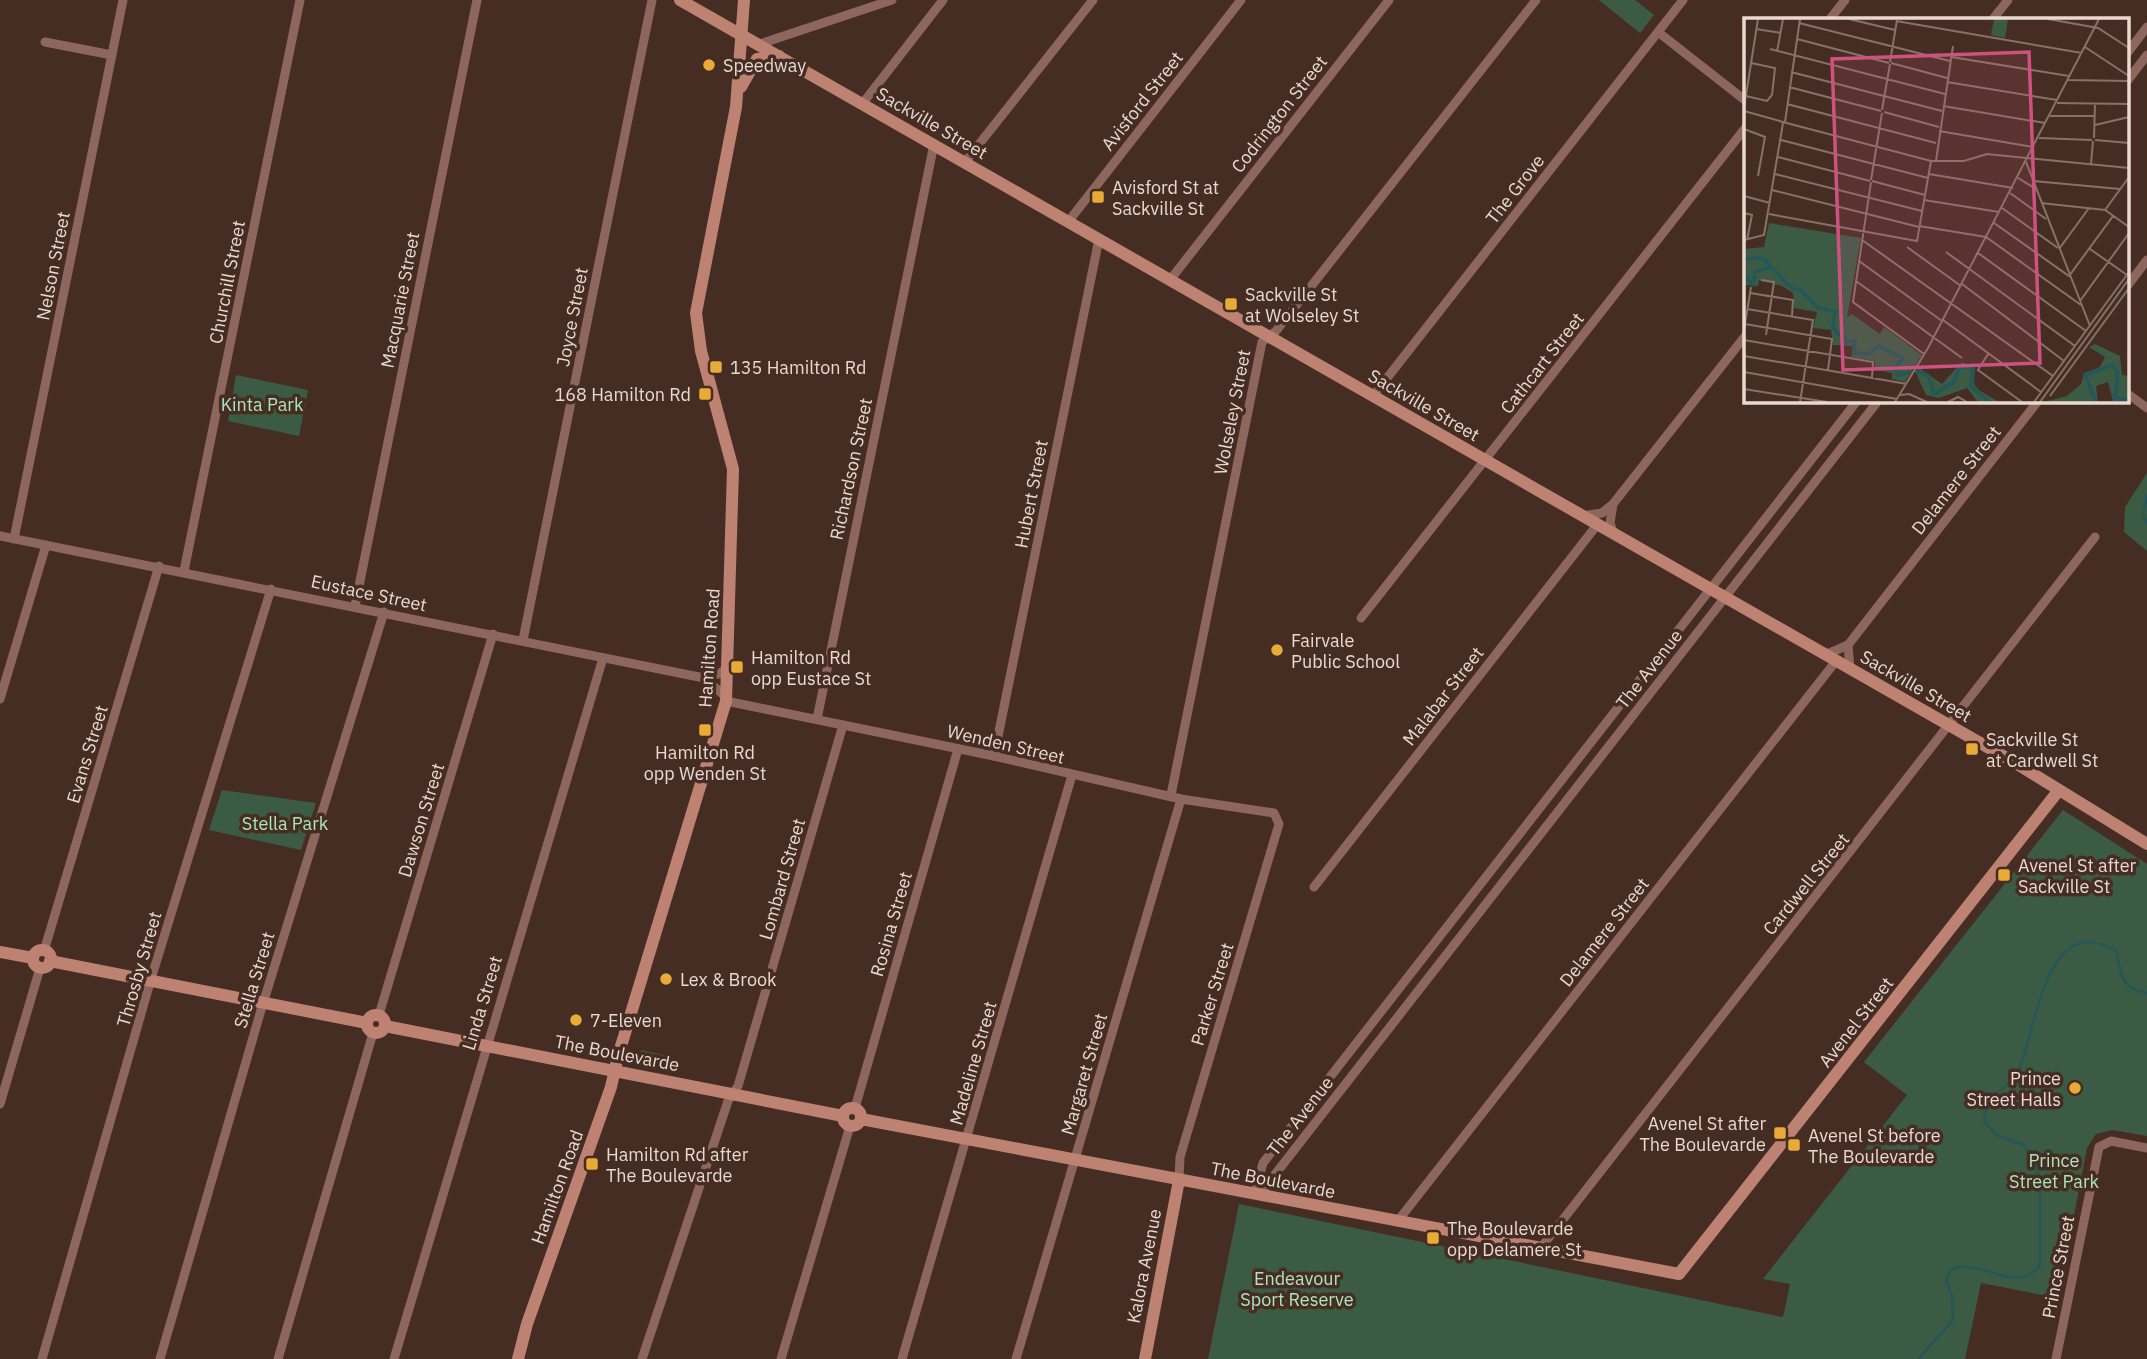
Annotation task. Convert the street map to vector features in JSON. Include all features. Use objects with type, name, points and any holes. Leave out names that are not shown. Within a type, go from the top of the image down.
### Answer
[{"type":"main road","name":"Sackville Street","points":[[680,0],[1948,725],[2147,844]]},
{"type":"main road","name":"Hamilton Road","points":[[518,1359],[527,1324],[615,1071],[726,699],[733,469],[701,351],[696,313],[736,107],[744,0]]},
{"type":"main road","points":[[736,107],[741,85],[754,63],[765,56],[780,56]]},
{"type":"main road","name":"Avenel Street","points":[[1679,1274],[2059,790]]},
{"type":"main road","points":[[0,952],[264,1002],[370,1028],[379,1033],[382,1021]]},
{"type":"main road","name":"The Boulevarde","points":[[382,1021],[486,1046],[1679,1274]]},
{"type":"main road","name":"Kalora Avenue","points":[[1144,1359],[1179,1180]]},
{"type":"street","name":"Nelson Street","points":[[14,539],[123,0]]},
{"type":"street","name":"Churchill Street","points":[[184,571],[300,0]]},
{"type":"street","name":"Macquarie Street","points":[[355,606],[477,0]]},
{"type":"street","name":"Joyce Street","points":[[523,640],[652,0]]},
{"type":"street","points":[[863,103],[943,0]]},
{"type":"street","points":[[965,162],[1093,0]]},
{"type":"street","name":"Avisford Street","points":[[1068,222],[1241,0]]},
{"type":"street","name":"Codrington Street","points":[[1170,280],[1389,0]]},
{"type":"street","name":"Wolseley Street","points":[[1171,795],[1262,342],[1276,331],[1536,0]]},
{"type":"street","name":"The Grove","points":[[1373,396],[1682,0]]},
{"type":"street","points":[[1831,18],[1845,0]]},
{"type":"street","points":[[1994,18],[2008,0]]},
{"type":"street","points":[[760,44],[889,1]]},
{"type":"street","points":[[2130,49],[2147,27]]},
{"type":"street","points":[[1658,32],[1744,99]]},
{"type":"street","points":[[44,42],[112,55]]},
{"type":"street","points":[[2130,77],[2147,55]]},
{"type":"street","name":"Cathcart Street","points":[[1361,618],[1744,130]]},
{"type":"street","name":"Richardson Street","points":[[817,719],[934,144]]},
{"type":"street","name":"Hubert Street","points":[[994,756],[1099,239]]},
{"type":"street","points":[[2130,282],[2147,260]]},
{"type":"street","points":[[1581,516],[1602,513],[1613,504],[1744,337]]},
{"type":"street","points":[[2130,395],[2147,408]]},
{"type":"street","name":"The Avenue","points":[[1259,1195],[1256,1187],[1263,1163],[1856,402]]},
{"type":"street","name":"The Avenue","points":[[1259,1195],[1877,402]]},
{"type":"street","name":"Delamere Street","points":[[1397,1222],[1831,658],[1847,645],[2037,402]]},
{"type":"street","points":[[1613,504],[1611,523],[1614,535]]},
{"type":"street","name":"Malabar Street","points":[[1314,887],[1597,525]]},
{"type":"street","name":"Eustace Street","points":[[0,536],[704,678]]},
{"type":"street","name":"Cardwell Street","points":[[1540,1249],[1869,831],[2095,537]]},
{"type":"street","points":[[0,699],[46,545]]},
{"type":"street","name":"Evans Street","points":[[0,1104],[159,566]]},
{"type":"street","name":"Throsby Street","points":[[42,1359],[151,979],[271,589]]},
{"type":"street","name":"Stella Street","points":[[160,1359],[264,1002],[384,612]]},
{"type":"street","name":"Dawson Street","points":[[382,1021],[493,635]]},
{"type":"street","points":[[1847,645],[1850,669]]},
{"type":"street","name":"Linda Street","points":[[394,1359],[603,658]]},
{"type":"street","points":[[704,678],[719,674],[729,667]]},
{"type":"street","points":[[704,678],[726,699]]},
{"type":"street","name":"Wenden Street","points":[[726,699],[1181,799],[1274,813],[1278,817]]},
{"type":"street","name":"Lombard Street","points":[[642,1359],[727,1104],[734,1094],[843,725]]},
{"type":"street","name":"Rosina Street","points":[[781,1359],[958,749]]},
{"type":"street","name":"Madeline Street","points":[[902,1359],[1072,775]]},
{"type":"street","name":"Margaret Street","points":[[1016,1359],[1181,799]]},
{"type":"street","name":"Parker Street","points":[[1179,1180],[1181,1157],[1279,824],[1278,817]]},
{"type":"street","points":[[278,1359],[370,1028]]},
{"type":"street","name":"Prince Street","points":[[2056,1359],[2099,1147],[2104,1142],[2147,1148]]},
{"type":"green space","points":[[1599,0],[1635,0],[1654,15],[1640,33]]},
{"type":"green space","name":"Kinta Park","points":[[236,375],[308,390],[299,436],[228,421]]},
{"type":"green space","points":[[2147,473],[2147,551],[2124,532],[2125,507]]},
{"type":"green space","name":"Stella Park","points":[[222,790],[316,803],[301,850],[209,830]]},
{"type":"green space","points":[[2063,810],[2147,864],[2147,1136],[2112,1130],[2096,1134],[2087,1148],[2058,1298],[1981,1283],[1965,1359],[1208,1359],[1239,1204],[1783,1317],[1790,1284],[1763,1279],[1907,1095],[1864,1062]]},
{"type":"green space","points":[[641,1050],[673,1057],[669,1068],[638,1061]]},
{"type":"waterway","points":[[2147,496],[2143,515],[2147,523]]},
{"type":"waterway","points":[[1918,1359],[1953,1320],[1952,1295],[1946,1281],[1951,1270],[1961,1267],[1977,1268],[2015,1277],[2032,1273],[2040,1265],[2040,1177],[2024,1145],[1996,1135],[1984,1121],[1989,1100],[2017,1074],[2038,1006],[2058,960],[2073,946],[2093,942],[2117,952],[2124,980],[2132,988],[2147,993]]},
{"type":"place","name":"Speedway","points":[[709,65]]},
{"type":"place","name":"Avisford St at Sackville St","points":[[1098,197]]},
{"type":"place","name":"Sackville St at Wolseley St","points":[[1231,304]]},
{"type":"place","name":"135 Hamilton Rd","points":[[716,367]]},
{"type":"place","name":"168 Hamilton Rd","points":[[705,394]]},
{"type":"place","name":"Fairvale Public School","points":[[1277,650]]},
{"type":"place","name":"Hamilton Rd opp Eustace St","points":[[737,667]]},
{"type":"place","name":"Hamilton Rd opp Wenden St","points":[[705,730]]},
{"type":"place","name":"Sackville St at Cardwell St","points":[[1972,749]]},
{"type":"place","name":"Avenel St after Sackville St","points":[[2004,875]]},
{"type":"place","name":"Lex & Brook","points":[[666,979]]},
{"type":"place","name":"7-Eleven","points":[[576,1020]]},
{"type":"place","name":"Prince Street Halls","points":[[2075,1088]]},
{"type":"place","name":"Avenel St after The Boulevarde","points":[[1780,1133]]},
{"type":"place","name":"Avenel St before The Boulevarde","points":[[1794,1145]]},
{"type":"place","name":"Hamilton Rd after The Boulevarde","points":[[592,1164]]},
{"type":"place","name":"The Boulevarde opp Delamere St","points":[[1433,1238]]},
{"type":"park label","name":"Prince Street Park","points":[[2054,1170]]},
{"type":"park label","name":"Endeavour Sport Reserve","points":[[1297,1288]]}]
